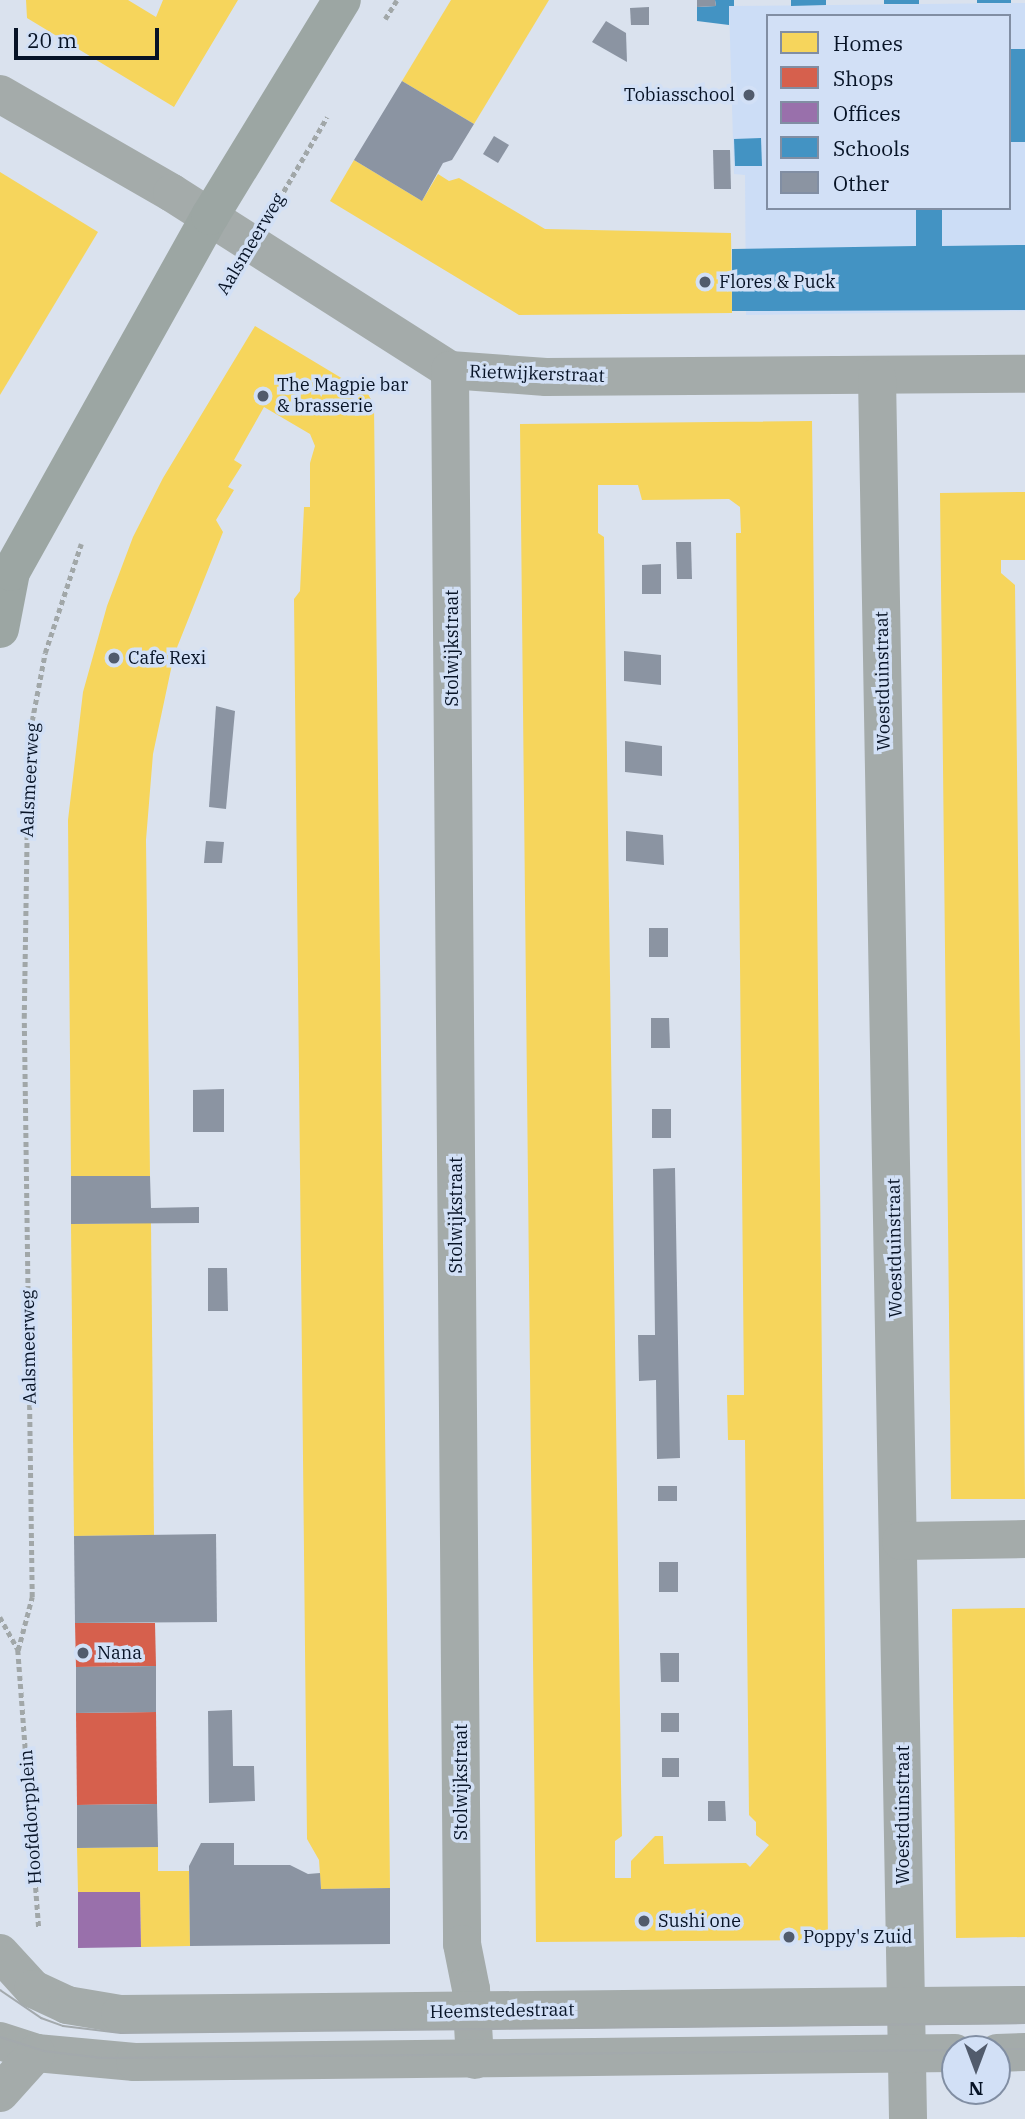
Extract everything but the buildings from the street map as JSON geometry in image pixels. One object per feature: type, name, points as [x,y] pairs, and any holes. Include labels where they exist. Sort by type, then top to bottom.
[{"type":"main road","points":[[0,629],[11,572],[210,216],[342,0]]},
{"type":"street","name":"Rietwijkerstraat","points":[[0,94],[210,216],[450,370],[546,377],[1025,374]]},
{"type":"street","name":"Stolwijkstraat","points":[[450,370],[462,1944],[473,2011],[475,2060]]},
{"type":"street","name":"Woestduinstraat","points":[[877,377],[901,1541],[904,1968],[908,2105]]},
{"type":"street","points":[[901,1541],[1025,1539]]},
{"type":"street","name":"Heemstedestraat","points":[[0,1953],[16,1992],[67,2006],[120,2014],[1025,2005]]},
{"type":"street","points":[[16,1992],[112,2062]]},
{"type":"street","points":[[0,2041],[36,2053],[112,2062],[941,2053]]},
{"type":"street","points":[[0,2092],[36,2053]]},
{"type":"path","points":[[383,23],[397,0]]},
{"type":"path","name":"Aalsmeerweg","points":[[252,243],[330,113]]},
{"type":"path","name":"Aalsmeerweg","points":[[18,1650],[32,1597],[24,1018],[28,774],[32,721],[45,653],[84,536]]},
{"type":"path","name":"Hoofddorpplein","points":[[0,1617],[18,1650],[40,1940],[50,1967],[16,1992]]},
{"type":"shaded area","name":"Tobiasschool","points":[[1025,3],[1025,311],[746,315],[745,175],[734,174],[729,6]]},
{"type":"tram line","points":[[0,1990],[41,2018],[63,2026],[121,2033],[1025,2023]]},
{"type":"tram line","points":[[0,2037],[44,2051],[102,2058],[941,2050]]},
{"type":"tram line","points":[[1011,2049],[1025,2049]]},
{"type":"place","name":"Tobiasschool","points":[[749,95]]},
{"type":"place","name":"Flores & Puck","points":[[705,282]]},
{"type":"place","name":"The Magpie bar & brasserie","points":[[263,396]]},
{"type":"place","name":"Cafe Rexi","points":[[114,658]]},
{"type":"place","name":"Nana","points":[[83,1653]]},
{"type":"place","name":"Sushi one","points":[[644,1921]]},
{"type":"place","name":"Poppy's Zuid","points":[[789,1937]]}]
